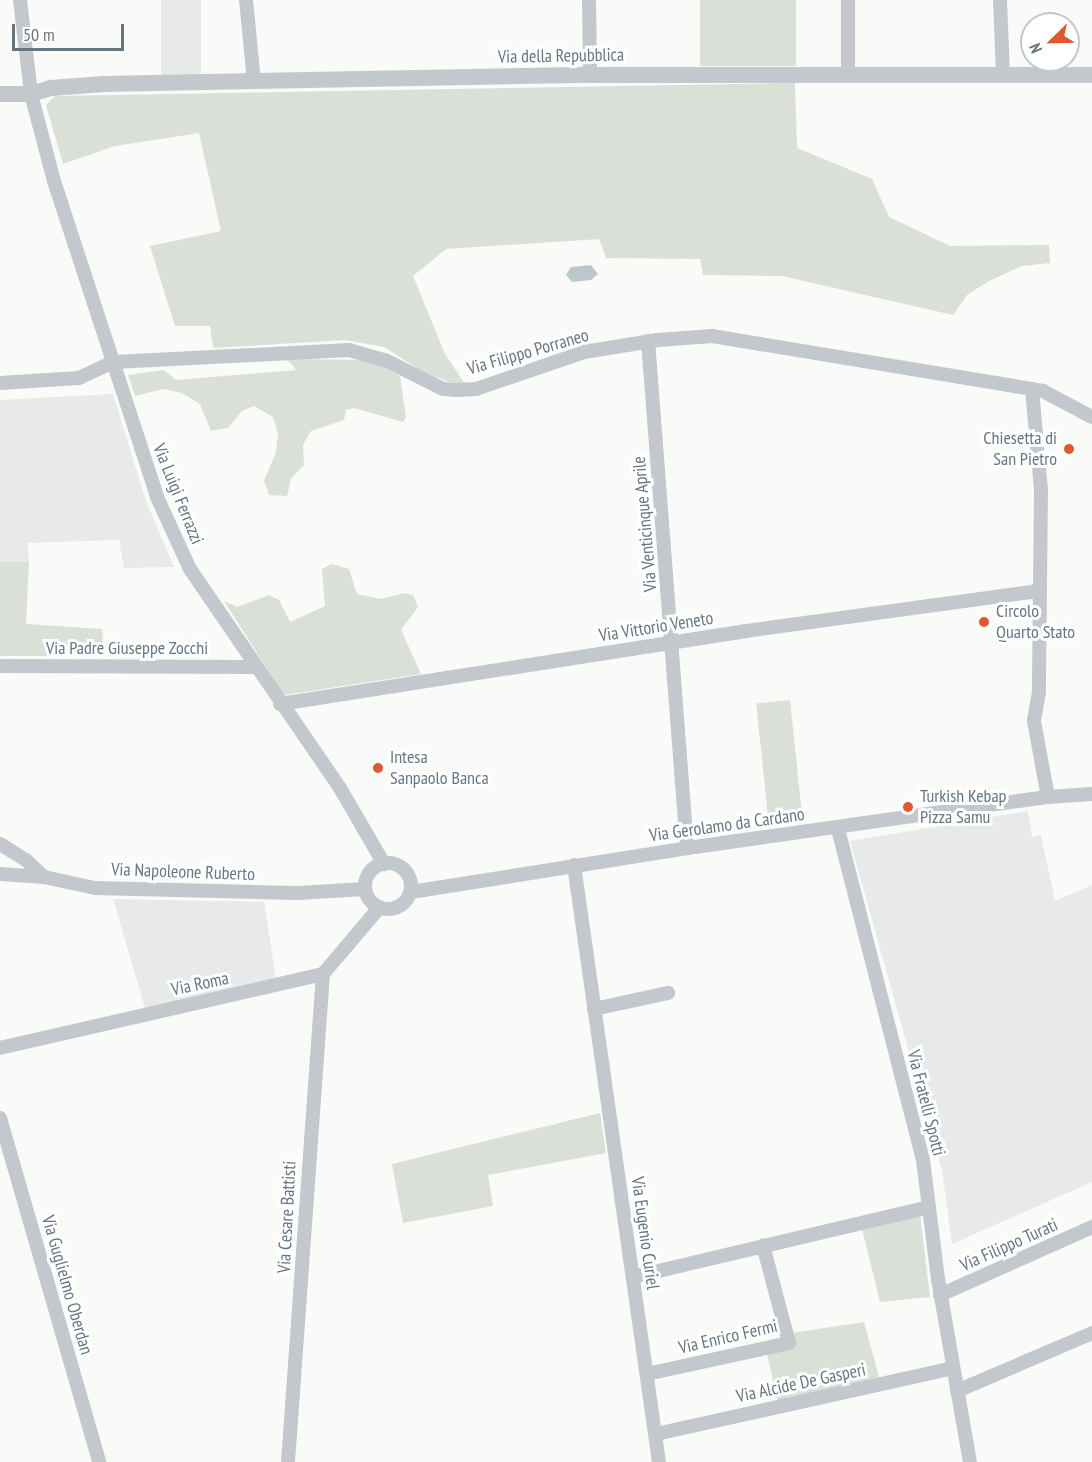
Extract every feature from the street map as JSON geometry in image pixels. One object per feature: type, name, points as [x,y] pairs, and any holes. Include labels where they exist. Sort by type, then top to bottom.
[{"type":"street","name":"Via Luigi Ferrazzi","points":[[20,0],[31,94],[54,181],[140,448],[175,540],[254,667],[364,825],[384,864]]},
{"type":"street","points":[[246,0],[254,81]]},
{"type":"street","points":[[589,0],[590,75]]},
{"type":"street","points":[[848,0],[848,75]]},
{"type":"street","points":[[1000,0],[1003,74]]},
{"type":"street","name":"Via della Repubblica","points":[[0,94],[31,94],[51,88],[104,84],[590,75],[1092,75]]},
{"type":"street","name":"Via Filippo Porraneo","points":[[114,362],[348,350],[385,360],[443,389],[457,390],[476,389],[584,352],[648,341],[712,336],[1032,389],[1092,417]]},
{"type":"street","name":"Via Venticinque Aprile","points":[[648,341],[687,848]]},
{"type":"street","points":[[0,384],[79,378],[114,362]]},
{"type":"street","points":[[1032,389],[1041,490],[1038,591],[1039,692],[1034,721],[1048,797]]},
{"type":"street","name":"Via Vittorio Veneto","points":[[279,704],[672,642],[1038,591]]},
{"type":"street","name":"Via Padre Giuseppe Zocchi","points":[[0,666],[254,667]]},
{"type":"street","name":"Via Gerolamo da Cardano","points":[[411,892],[687,848],[838,829],[1048,797],[1092,794]]},
{"type":"street","name":"Via Fratelli Spotti","points":[[838,829],[923,1160],[940,1295],[970,1462]]},
{"type":"street","points":[[0,844],[26,860],[44,877]]},
{"type":"street","points":[[323,974],[379,908],[399,907],[411,892],[405,870],[384,864],[368,876],[365,889],[379,908]]},
{"type":"street","name":"Via Eugenio Curiel","points":[[574,865],[659,1462]]},
{"type":"street","name":"Via Napoleone Ruberto","points":[[0,874],[44,877],[95,888],[298,893],[365,889]]},
{"type":"street","name":"Via Roma","points":[[0,1048],[323,974]]},
{"type":"street","name":"Via Cesare Battisti","points":[[288,1462],[323,974]]},
{"type":"street","points":[[594,1009],[668,993]]},
{"type":"street","name":"Via Guglielmo Oberdan","points":[[0,1118],[99,1462]]},
{"type":"street","points":[[633,1277],[928,1207]]},
{"type":"street","name":"Via Filippo Turati","points":[[940,1295],[1092,1227]]},
{"type":"street","name":"Via Enrico Fermi","points":[[647,1374],[789,1343],[763,1245]]},
{"type":"street","points":[[957,1391],[1092,1333]]},
{"type":"street","name":"Via Alcide De Gasperi","points":[[656,1434],[953,1368]]},
{"type":"shaded area","points":[[161,0],[201,0],[201,76],[161,76]]},
{"type":"shaded area","points":[[700,0],[796,0],[796,66],[700,66]]},
{"type":"shaded area","points":[[795,83],[797,148],[872,179],[889,217],[950,246],[1049,245],[1050,263],[1022,266],[989,281],[967,295],[953,315],[782,276],[703,275],[700,259],[606,258],[599,239],[446,249],[413,276],[445,354],[465,384],[449,382],[423,372],[384,347],[346,340],[213,348],[210,326],[175,326],[150,246],[221,231],[199,133],[115,146],[63,164],[46,105],[55,96]]},
{"type":"shaded area","points":[[591,265],[598,274],[591,280],[572,282],[566,275],[571,267]]},
{"type":"shaded area","points":[[287,359],[370,360],[400,376],[406,417],[403,422],[354,408],[346,410],[344,420],[311,431],[303,445],[304,465],[291,479],[287,496],[269,495],[264,481],[276,452],[278,433],[273,417],[254,406],[242,411],[228,428],[211,431],[200,404],[182,393],[163,389],[135,396],[128,375],[164,370],[176,380],[296,370]]},
{"type":"shaded area","points":[[113,394],[146,501],[174,567],[124,568],[119,540],[28,543],[29,562],[0,562],[0,400]]},
{"type":"shaded area","points":[[0,562],[29,562],[26,624],[102,629],[104,656],[0,656]]},
{"type":"shaded area","points":[[332,564],[349,569],[357,594],[381,599],[405,593],[413,595],[418,607],[401,630],[421,674],[284,695],[224,601],[237,607],[269,595],[279,600],[290,622],[325,606],[322,569]]},
{"type":"shaded area","points":[[790,700],[803,822],[769,826],[756,704]]},
{"type":"shaded area","points":[[1028,811],[1032,837],[1041,835],[1055,901],[1092,885],[1092,1182],[952,1244],[942,1170],[850,841]]},
{"type":"shaded area","points":[[113,899],[264,902],[276,978],[145,1008]]},
{"type":"shaded area","points":[[600,1113],[606,1153],[488,1175],[493,1206],[403,1223],[392,1164]]},
{"type":"shaded area","points":[[920,1214],[930,1297],[880,1302],[862,1229]]},
{"type":"shaded area","points":[[864,1322],[879,1377],[778,1402],[767,1354],[795,1347],[792,1333]]},
{"type":"place","name":"Chiesetta di San Pietro","points":[[1069,449]]},
{"type":"place","name":"Circolo Quarto Stato","points":[[984,622]]},
{"type":"place","name":"Intesa Sanpaolo Banca","points":[[378,768]]},
{"type":"place","name":"Turkish Kebap Pizza Samu","points":[[908,807]]}]
